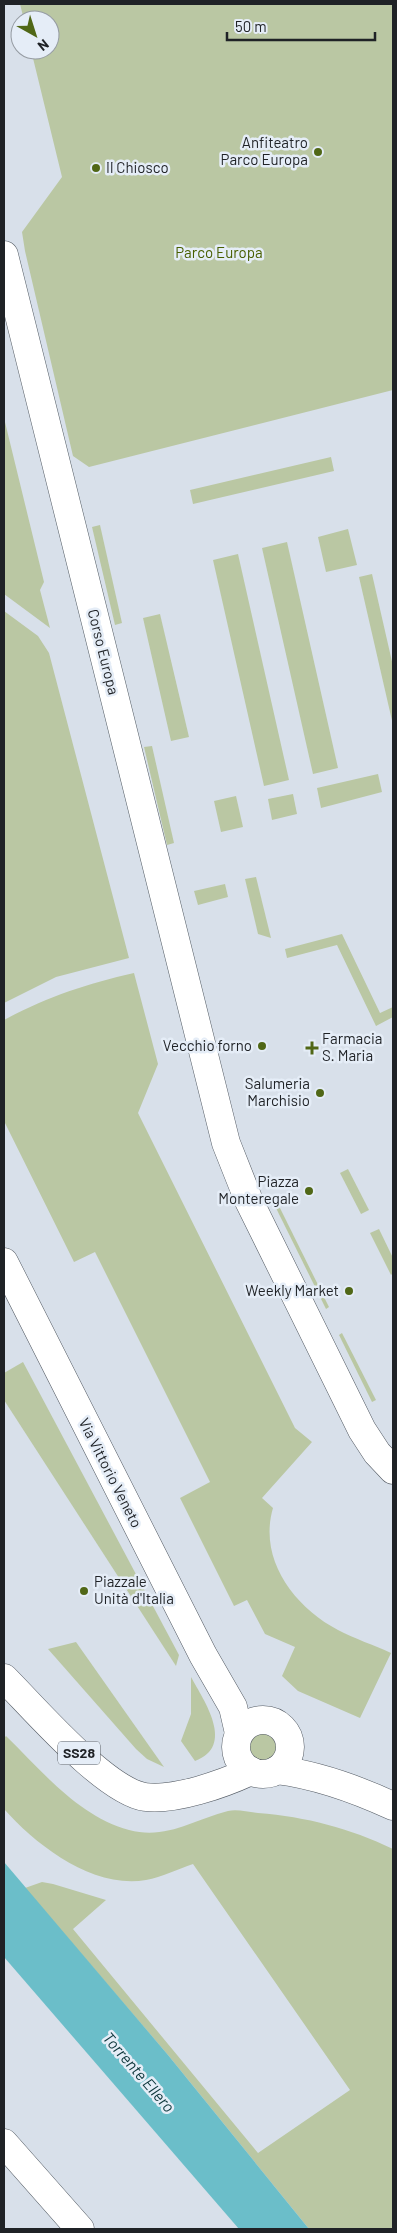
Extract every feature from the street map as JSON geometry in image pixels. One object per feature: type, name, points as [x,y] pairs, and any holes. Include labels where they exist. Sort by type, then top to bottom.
[{"type":"street","name":"Corso Europa","points":[[4,255],[226,1143],[249,1201],[362,1430],[388,1465]]},
{"type":"street","name":"Via Vittorio Veneto","points":[[4,1262],[198,1646],[219,1682],[244,1710],[259,1749],[313,1767],[350,1788],[393,1806]]},
{"type":"street","name":"SS28","points":[[4,1678],[94,1767],[112,1782],[142,1797],[171,1797],[217,1784],[259,1749]]},
{"type":"street","points":[[4,2142],[80,2229]]},
{"type":"green space","name":"Parco Europa","points":[[20,4],[393,4],[393,390],[89,467],[73,456],[22,232],[62,177],[33,60],[60,60],[60,10],[22,10]]},
{"type":"green space","points":[[4,418],[44,582],[40,590],[50,628],[4,594]]},
{"type":"green space","points":[[331,457],[334,471],[193,504],[190,490]]},
{"type":"green space","points":[[100,525],[122,623],[115,625],[92,527]]},
{"type":"green space","points":[[348,529],[357,565],[326,572],[318,537]]},
{"type":"green space","points":[[287,542],[338,768],[313,774],[262,548]]},
{"type":"green space","points":[[238,554],[289,780],[264,786],[213,560]]},
{"type":"green space","points":[[372,574],[393,666],[393,725],[359,577]]},
{"type":"green space","points":[[4,611],[38,636],[49,653],[129,958],[56,977],[4,1003]]},
{"type":"green space","points":[[160,614],[189,737],[171,741],[143,618]]},
{"type":"green space","points":[[152,746],[174,843],[167,845],[144,747]]},
{"type":"green space","points":[[378,774],[382,792],[321,808],[317,788]]},
{"type":"green space","points":[[293,794],[297,814],[272,820],[268,799]]},
{"type":"green space","points":[[236,796],[243,827],[221,832],[214,801]]},
{"type":"green space","points":[[256,877],[271,938],[258,934],[245,879]]},
{"type":"green space","points":[[225,884],[228,897],[198,905],[194,891]]},
{"type":"green space","points":[[342,934],[380,1013],[393,1007],[393,1017],[376,1026],[337,945],[287,958],[285,949]]},
{"type":"green space","points":[[134,973],[158,1064],[138,1113],[295,1428],[312,1442],[262,1498],[273,1508],[270,1527],[275,1563],[283,1580],[294,1595],[322,1620],[344,1633],[391,1653],[360,1718],[298,1691],[282,1676],[295,1647],[265,1634],[247,1600],[234,1606],[180,1498],[210,1482],[95,1252],[74,1262],[4,1121],[4,1020],[36,1004],[67,992]]},
{"type":"green space","points":[[348,1169],[369,1210],[361,1214],[340,1173]]},
{"type":"green space","points":[[278,1204],[329,1307],[326,1309],[275,1206]]},
{"type":"green space","points":[[379,1229],[393,1258],[393,1273],[391,1275],[370,1233]]},
{"type":"green space","points":[[342,1333],[376,1400],[372,1402],[339,1335]]},
{"type":"green space","points":[[23,1362],[179,1655],[176,1666],[4,1400],[4,1373]]},
{"type":"green space","points":[[76,1642],[164,1767],[147,1759],[136,1749],[48,1649]]},
{"type":"green space","points":[[191,1677],[209,1710],[215,1734],[214,1745],[207,1754],[195,1761],[181,1741],[191,1714]]},
{"type":"green space","points":[[263,1732],[274,1736],[278,1747],[274,1758],[263,1762],[252,1758],[248,1747],[252,1736]]},
{"type":"green space","points":[[6,1736],[77,1804],[111,1823],[129,1830],[155,1833],[167,1831],[228,1811],[239,1810],[294,1817],[344,1829],[393,1849],[393,2229],[309,2229],[168,2055],[25,1888],[42,1882],[106,1900],[73,1929],[258,2153],[350,2090],[193,1864],[146,1880],[126,1881],[106,1878],[68,1862],[49,1850],[17,1823],[4,1809],[4,1738]]},
{"type":"water","name":"Torrente Ellero","points":[[4,1862],[168,2055],[309,2229],[239,2229],[4,1957]]},
{"type":"place","name":"Anfiteatro Parco Europa","points":[[318,152]]},
{"type":"place","name":"Il Chiosco","points":[[96,168]]},
{"type":"place","name":"Vecchio forno","points":[[262,1046]]},
{"type":"place","name":"Farmacia S. Maria","points":[[312,1048]]},
{"type":"place","name":"Salumeria Marchisio","points":[[320,1093]]},
{"type":"place","name":"Piazza Monteregale","points":[[309,1191]]},
{"type":"place","name":"Weekly Market","points":[[349,1291]]},
{"type":"place","name":"Piazzale Unità d'Italia","points":[[84,1591]]}]
